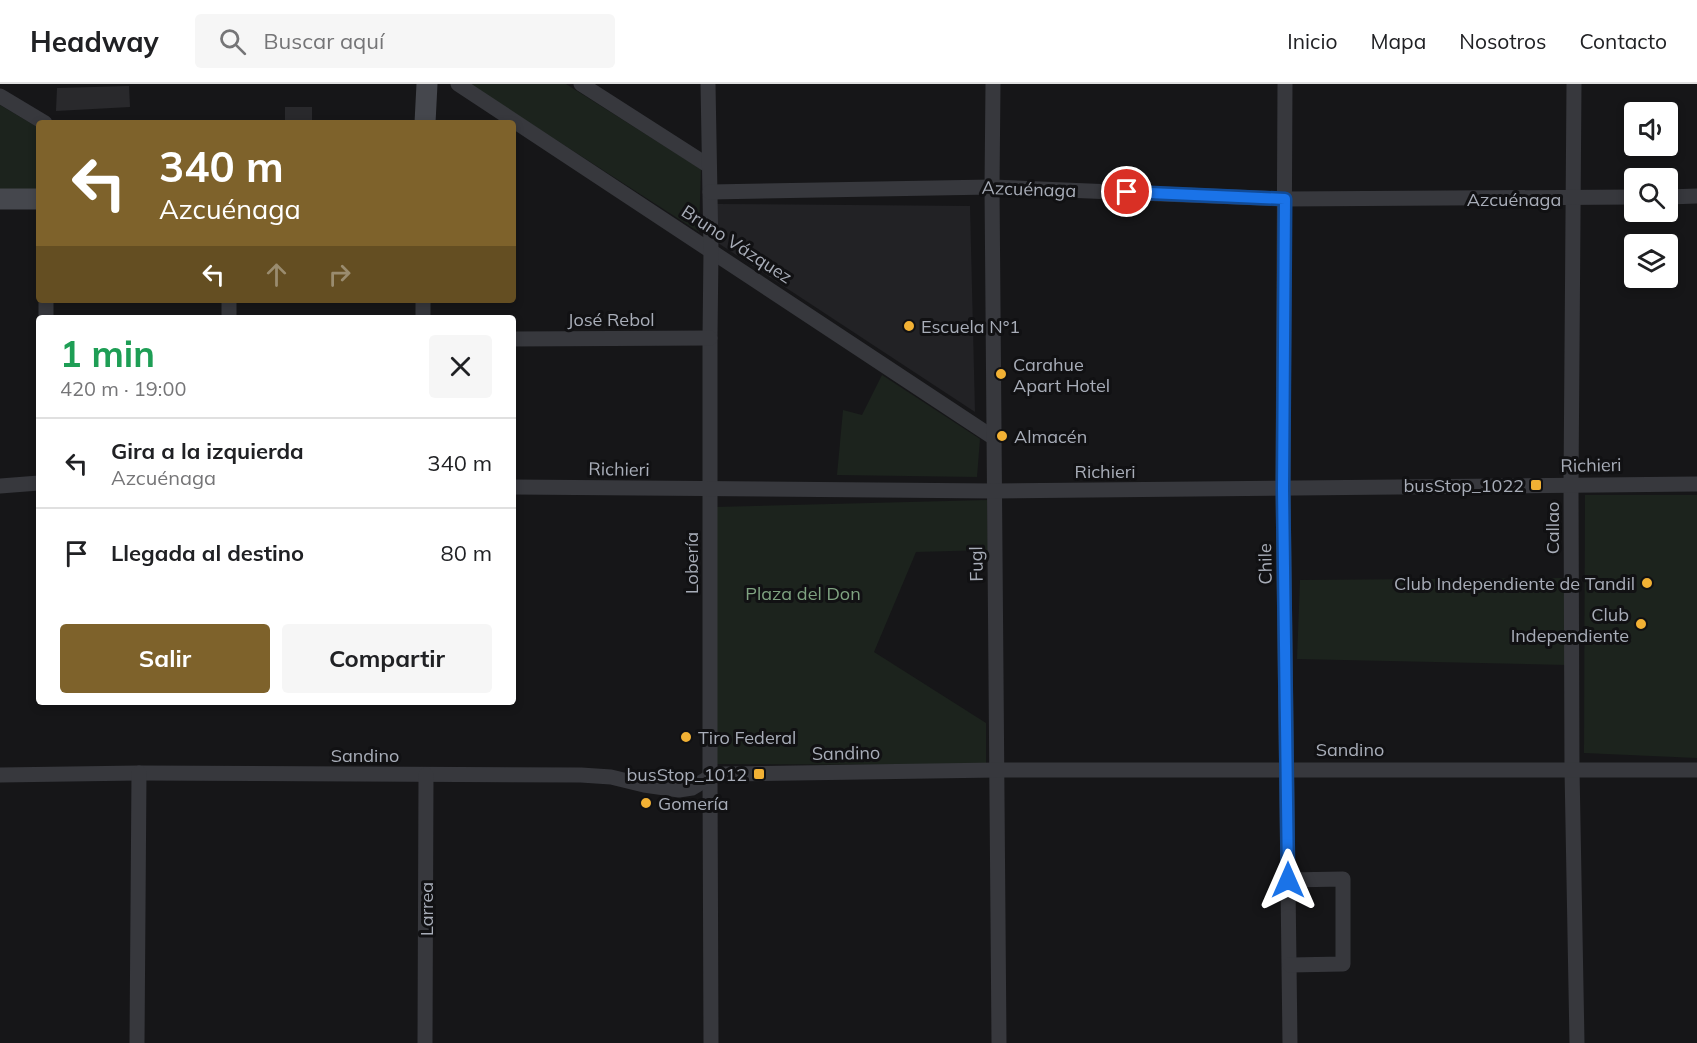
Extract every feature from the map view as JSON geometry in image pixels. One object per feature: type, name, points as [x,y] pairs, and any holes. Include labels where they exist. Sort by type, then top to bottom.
[{"type":"main road","points":[[425,120],[427,84]]},
{"type":"main road","points":[[0,199],[36,199]]},
{"type":"street","name":"Bruno Vázquez","points":[[458,84],[513,120]]},
{"type":"street","points":[[581,84],[709,166]]},
{"type":"street","name":"Lobería","points":[[708,84],[711,250],[711,1043]]},
{"type":"street","name":"Fugl","points":[[993,84],[999,1043]]},
{"type":"street","name":"Chile","points":[[1285,84],[1283,489],[1290,1043]]},
{"type":"street","name":"Callao","points":[[1574,84],[1571,485],[1572,769],[1577,1043]]},
{"type":"street","points":[[0,96],[40,120]]},
{"type":"street","name":"Bruno Vázquez","points":[[516,122],[994,438]]},
{"type":"street","name":"Azcuénaga","points":[[710,192],[992,187],[1285,199],[1624,197]]},
{"type":"street","points":[[1678,197],[1697,196]]},
{"type":"street","name":"José Rebol","points":[[516,339],[710,338]]},
{"type":"street","points":[[0,486],[36,483]]},
{"type":"street","name":"Richieri","points":[[516,487],[994,491],[1697,484]]},
{"type":"street","name":"Sandino","points":[[0,775],[139,773],[581,775],[611,777],[679,790],[692,788],[710,777],[724,774],[997,770],[1697,770]]},
{"type":"street","points":[[137,1043],[139,773]]},
{"type":"street","name":"Larrea","points":[[425,1043],[426,775]]},
{"type":"street","points":[[1288,880],[1343,879],[1343,964],[1290,965]]},
{"type":"shaded area","name":"Escuela N°1","points":[[717,204],[970,206],[975,412],[715,241]]},
{"type":"green space","points":[[469,84],[566,84],[701,169],[699,232]]},
{"type":"green space","points":[[0,105],[36,126],[36,191],[0,190]]},
{"type":"green space","points":[[882,375],[980,439],[977,477],[837,475],[843,410],[862,415]]},
{"type":"green space","name":"Club Independiente","points":[[1585,495],[1697,495],[1697,758],[1584,753]]},
{"type":"green space","name":"Plaza del Don","points":[[987,500],[988,550],[916,552],[874,652],[986,723],[986,765],[717,764],[715,507]]},
{"type":"green space","points":[[1567,578],[1566,665],[1297,659],[1300,580]]},
{"type":"building","points":[[129,86],[130,107],[56,111],[57,88]]},
{"type":"building","points":[[285,107],[312,107],[312,120],[285,120]]},
{"type":"place","name":"Escuela N°1","points":[[909,326]]},
{"type":"place","name":"Carahue Apart Hotel","points":[[1001,374]]},
{"type":"place","name":"Almacén","points":[[1002,436]]},
{"type":"place","name":"busStop_1022","points":[[1536,485]]},
{"type":"place","name":"Club Independiente de Tandil","points":[[1647,583]]},
{"type":"place","name":"Club Independiente","points":[[1641,624]]},
{"type":"place","name":"Tiro Federal","points":[[686,737]]},
{"type":"place","name":"busStop_1012","points":[[759,774]]},
{"type":"place","name":"Gomería","points":[[646,803]]},
{"type":"route","points":[[1127,192],[1285,199],[1283,489],[1288,880]]}]
